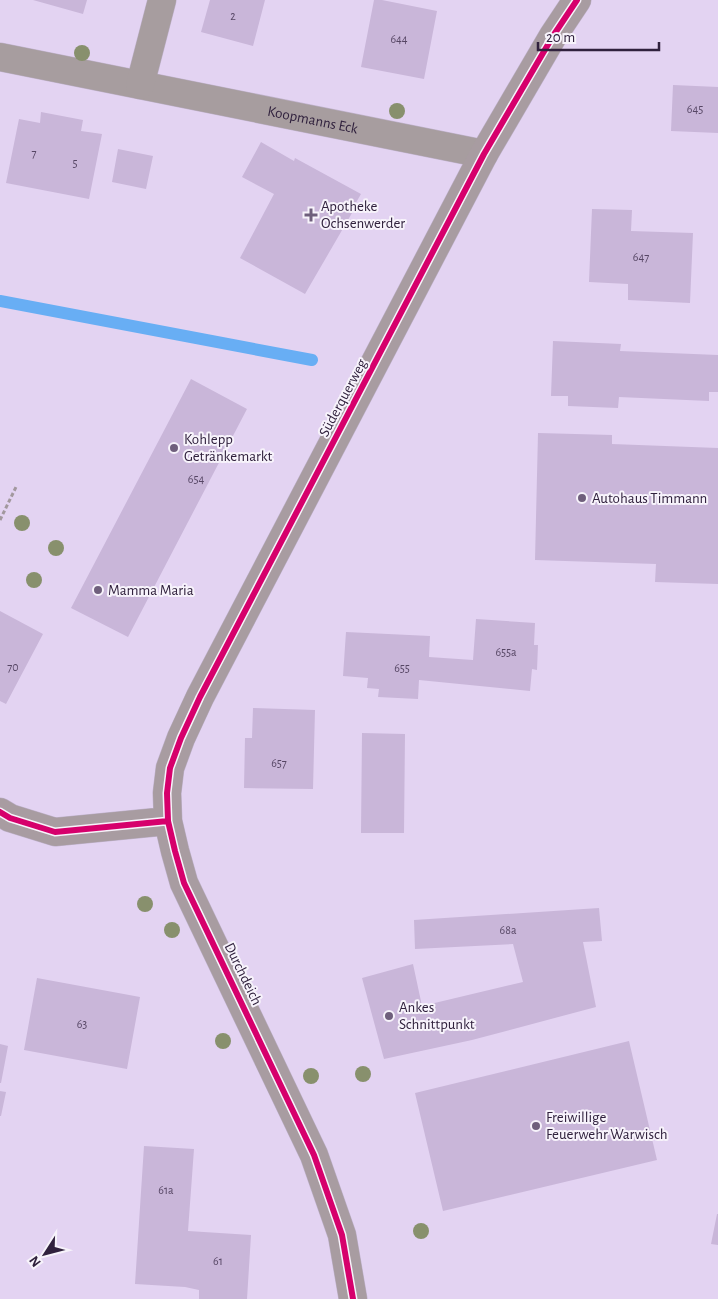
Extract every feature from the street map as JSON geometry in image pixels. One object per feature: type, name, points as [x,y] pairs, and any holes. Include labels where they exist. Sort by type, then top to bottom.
[{"type":"street","points":[[140,85],[162,0]]},
{"type":"street","name":"Süderquerweg","points":[[168,821],[167,793],[170,768],[181,738],[200,697],[484,154],[553,36],[577,0]]},
{"type":"street","name":"Koopmanns Eck","points":[[0,57],[484,154]]},
{"type":"street","points":[[0,812],[10,818],[55,832],[168,821]]},
{"type":"street","name":"Durchdeich","points":[[168,821],[184,883],[314,1155],[342,1235],[353,1299]]},
{"type":"path","points":[[0,520],[17,486]]},
{"type":"building","points":[[33,0],[87,0],[83,14]]},
{"type":"building","points":[[210,0],[265,0],[253,46],[201,32]]},
{"type":"building","points":[[374,0],[437,11],[424,79],[361,67]]},
{"type":"building","points":[[673,85],[718,87],[718,133],[671,131]]},
{"type":"building","points":[[41,112],[83,120],[81,131],[102,134],[89,199],[6,183],[19,119],[40,123]]},
{"type":"building","points":[[261,142],[294,161],[295,158],[361,194],[305,294],[240,258],[274,194],[242,177]]},
{"type":"building","points":[[118,149],[153,156],[146,189],[112,182]]},
{"type":"building","points":[[592,209],[632,210],[631,231],[693,233],[690,303],[628,300],[628,284],[589,282]]},
{"type":"building","points":[[553,341],[621,344],[620,351],[718,355],[718,392],[709,392],[709,401],[619,397],[618,408],[568,406],[568,396],[551,396]]},
{"type":"building","points":[[191,379],[247,409],[128,637],[71,608]]},
{"type":"building","points":[[538,433],[612,435],[612,444],[718,448],[718,584],[655,582],[656,564],[535,560]]},
{"type":"building","points":[[0,611],[43,634],[6,704],[0,701]]},
{"type":"building","points":[[476,619],[535,623],[534,645],[538,645],[537,670],[532,669],[530,691],[419,680],[418,699],[378,697],[379,689],[367,688],[368,678],[343,676],[346,632],[430,636],[429,657],[473,660]]},
{"type":"building","points":[[253,708],[315,710],[313,789],[244,788],[245,738],[252,738]]},
{"type":"building","points":[[362,733],[405,734],[404,833],[361,833]]},
{"type":"building","points":[[599,908],[602,941],[583,942],[596,1007],[472,1040],[384,1059],[362,978],[413,964],[422,1006],[523,982],[513,944],[415,949],[414,920]]},
{"type":"building","points":[[37,978],[140,997],[127,1069],[24,1050]]},
{"type":"building","name":"Freiwillige Feuerwehr Warwisch","points":[[629,1041],[657,1160],[443,1211],[415,1093]]},
{"type":"building","points":[[0,1044],[8,1046],[1,1083],[0,1083]]},
{"type":"building","points":[[0,1091],[6,1092],[1,1116],[0,1116]]},
{"type":"building","points":[[144,1146],[194,1149],[188,1231],[251,1235],[247,1299],[199,1299],[199,1290],[185,1287],[135,1284]]},
{"type":"building","points":[[718,1214],[718,1245],[711,1244]]},
{"type":"waterway","points":[[0,301],[312,360]]},
{"type":"cycle path","points":[[353,1299],[342,1235],[314,1155],[184,883],[168,821],[167,793],[170,768],[181,738],[200,697],[484,154],[553,36],[577,0]]},
{"type":"cycle path","points":[[0,812],[10,818],[55,832],[168,821]]},
{"type":"place","name":"Apotheke Ochsenwerder","points":[[311,215]]},
{"type":"place","name":"Kohlepp Getränkemarkt","points":[[174,448]]},
{"type":"place","name":"Autohaus Timmann","points":[[582,498]]},
{"type":"place","name":"Mamma Maria","points":[[98,590]]},
{"type":"place","name":"Ankes Schnittpunkt","points":[[389,1016]]},
{"type":"place","name":"Freiwillige Feuerwehr Warwisch","points":[[536,1126]]}]
